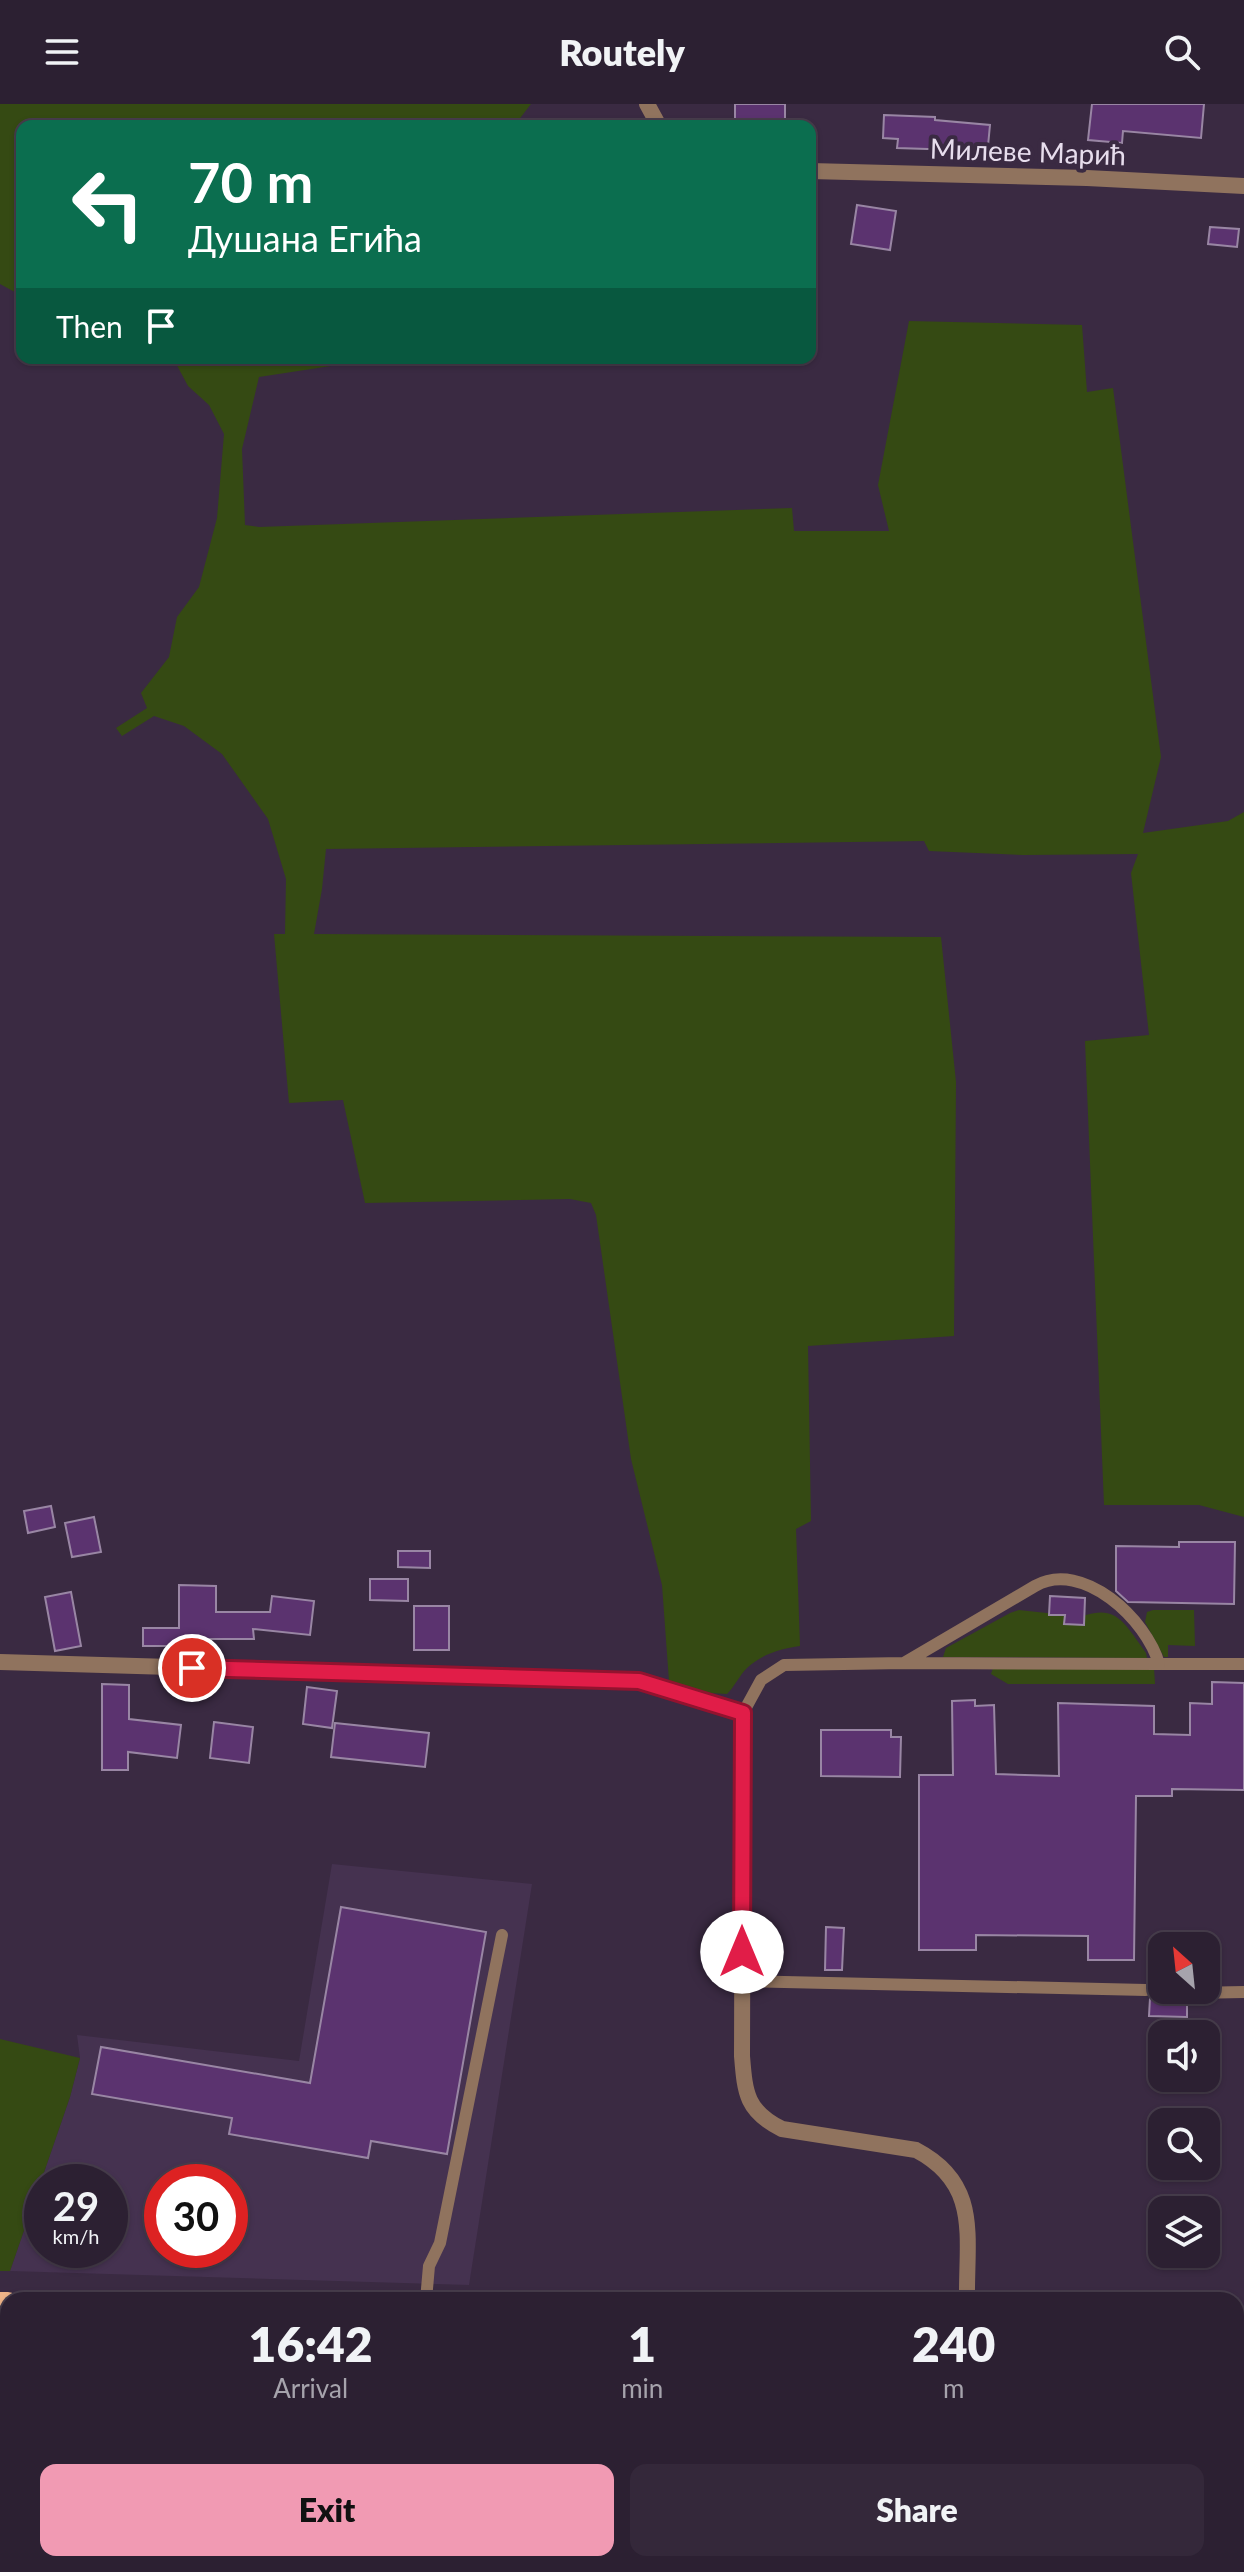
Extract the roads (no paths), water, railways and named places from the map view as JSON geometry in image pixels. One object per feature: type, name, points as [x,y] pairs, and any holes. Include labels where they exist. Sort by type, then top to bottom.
[{"type":"street","name":"Милеве Мaрић","points":[[816,171],[1087,178],[1244,186]]},
{"type":"street","points":[[0,1662],[639,1681],[743,1713],[742,2056],[744,2084],[750,2103],[764,2120],[782,2129],[916,2150],[947,2170],[966,2207],[967,2292]]},
{"type":"lane","points":[[904,1663],[1052,1579],[1076,1580],[1089,1585],[1130,1614],[1143,1631],[1159,1664]]},
{"type":"lane","points":[[743,1713],[761,1680],[784,1665],[1244,1664]]},
{"type":"lane","points":[[427,2292],[429,2266],[440,2243],[502,1935]]},
{"type":"lane","points":[[742,1981],[1146,1990]]},
{"type":"lane","points":[[1220,1992],[1244,1992]]}]
